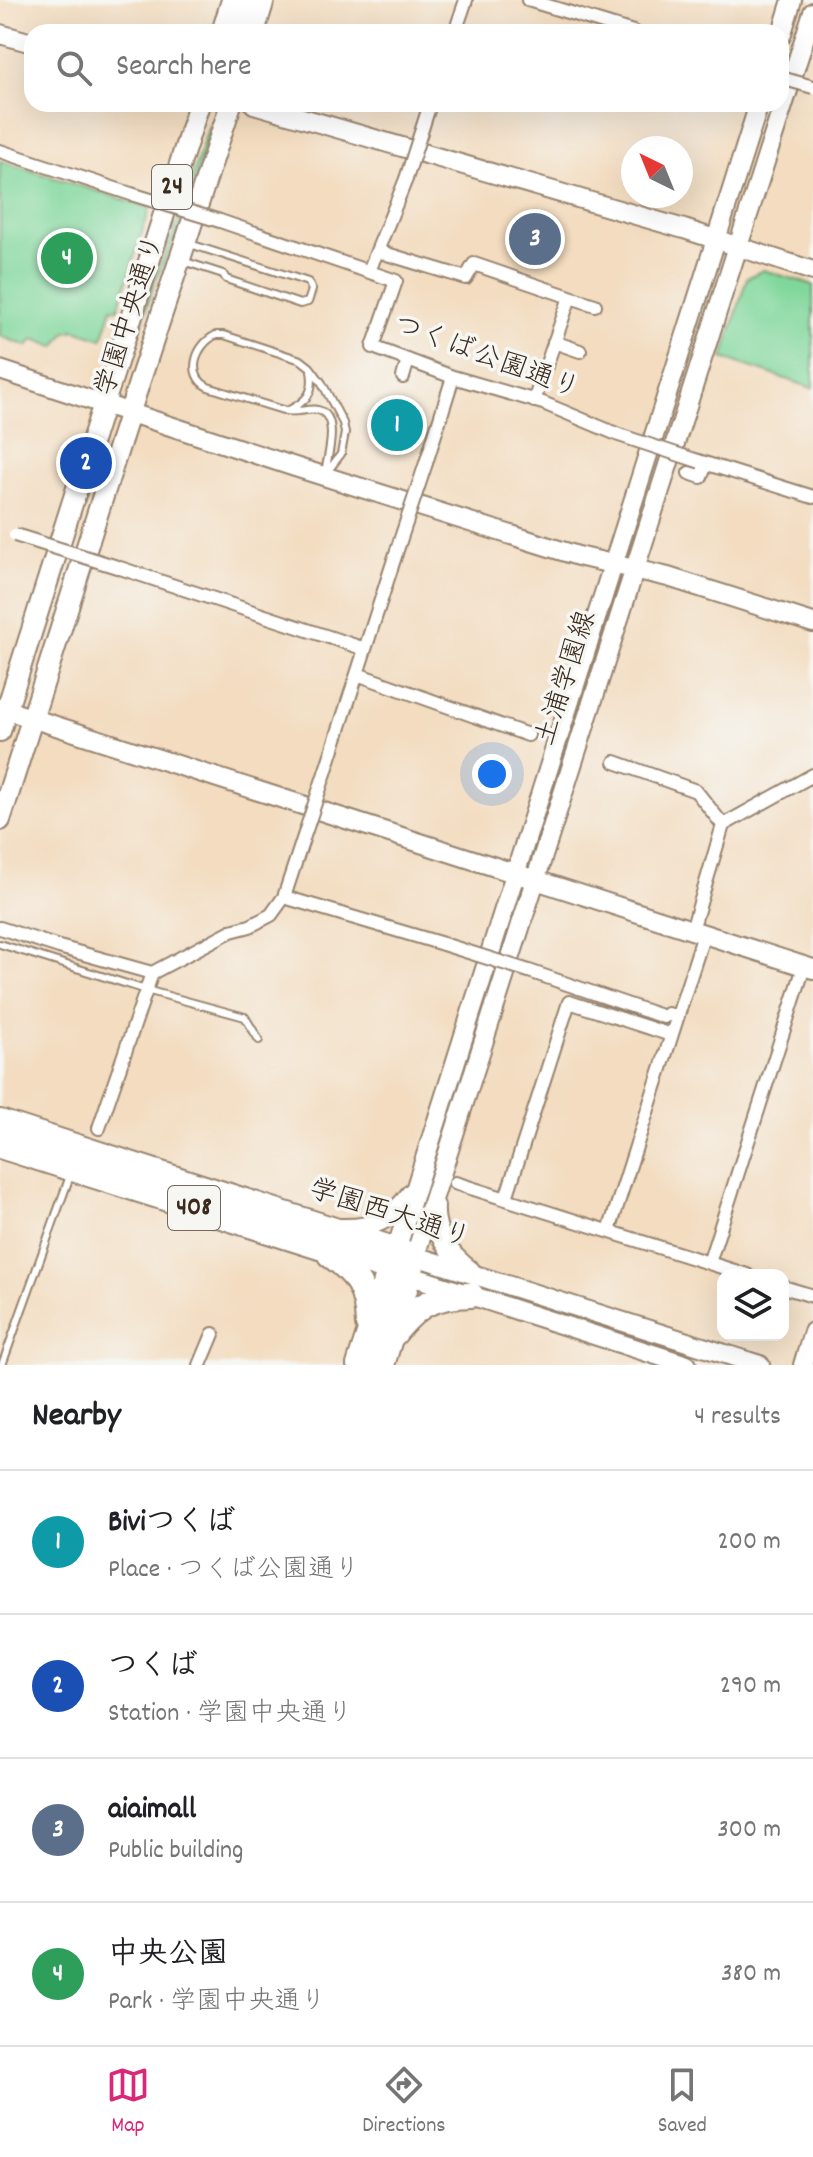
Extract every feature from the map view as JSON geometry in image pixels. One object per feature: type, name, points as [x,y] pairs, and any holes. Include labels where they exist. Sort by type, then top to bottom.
[{"type":"highway","name":"学園西大通り","points":[[0,1122],[402,1263]]},
{"type":"highway","name":"学園西大通り","points":[[0,1146],[72,1170],[319,1236]]},
{"type":"highway","points":[[319,1236],[361,1286],[379,1336],[424,1303],[474,1285]]},
{"type":"highway","name":"土浦学園線","points":[[359,1365],[379,1336],[402,1263]]},
{"type":"highway","name":"土浦学園線","points":[[379,1336],[382,1365]]},
{"type":"main road","points":[[224,24],[231,0]]},
{"type":"main road","points":[[240,24],[247,0]]},
{"type":"main road","points":[[258,24],[265,0]]},
{"type":"main road","points":[[785,24],[792,0]]},
{"type":"main road","name":"土浦学園線","points":[[789,87],[813,12]]},
{"type":"main road","points":[[0,34],[24,41]]},
{"type":"main road","name":"学園中央通り","points":[[0,731],[4,710],[196,112]]},
{"type":"main road","name":"学園中央通り","points":[[0,820],[228,112]]},
{"type":"main road","points":[[281,112],[813,271]]},
{"type":"main road","name":"土浦学園線","points":[[402,1263],[417,1184],[757,112]]},
{"type":"main road","name":"土浦学園線","points":[[402,1263],[436,1191],[781,112]]},
{"type":"main road","points":[[0,370],[578,556],[668,577],[813,623]]},
{"type":"main road","points":[[4,710],[536,881],[700,927],[809,968]]},
{"type":"main road","points":[[319,1236],[381,1223],[398,1209],[417,1184]]},
{"type":"main road","points":[[436,1191],[434,1215],[443,1241],[474,1285]]},
{"type":"main road","name":"学園西大通り","points":[[402,1263],[760,1365]]},
{"type":"main road","name":"学園西大通り","points":[[474,1285],[687,1365]]},
{"type":"main road","points":[[803,1365],[813,1332]]},
{"type":"street","points":[[458,24],[466,0]]},
{"type":"street","points":[[528,0],[607,24]]},
{"type":"street","points":[[789,80],[813,87]]},
{"type":"street","points":[[369,271],[406,179],[427,112]]},
{"type":"street","name":"つくば公園通り","points":[[0,151],[396,281],[373,347],[453,377],[534,401],[619,435],[813,497]]},
{"type":"street","points":[[377,251],[450,270],[466,278],[474,264],[595,305]]},
{"type":"street","points":[[534,401],[570,297]]},
{"type":"street","points":[[554,342],[580,351]]},
{"type":"street","points":[[403,377],[408,360]]},
{"type":"street","points":[[99,1128],[152,973],[231,931],[250,926],[271,915],[284,897],[453,377]]},
{"type":"street","points":[[689,473],[701,477],[702,463]]},
{"type":"street","points":[[9,533],[365,649]]},
{"type":"street","points":[[357,674],[528,735]]},
{"type":"street","points":[[615,762],[696,791],[723,825]]},
{"type":"street","points":[[609,1231],[677,1017],[723,825],[813,775]]},
{"type":"street","points":[[284,897],[529,971],[664,1017],[668,1014],[677,1017]]},
{"type":"street","points":[[0,928],[152,973]]},
{"type":"street","points":[[709,1263],[809,968]]},
{"type":"street","points":[[506,1198],[569,1002],[671,1035]]},
{"type":"street","points":[[455,1183],[728,1269]]},
{"type":"street","points":[[789,1289],[813,1296]]},
{"type":"street","points":[[200,1365],[213,1334]]},
{"type":"lane","points":[[183,251],[234,257],[308,282],[312,290],[308,302],[300,304],[226,279],[223,274],[183,251]]},
{"type":"lane","points":[[223,274],[229,257]]},
{"type":"lane","points":[[224,335],[301,360],[310,367],[322,383],[345,433],[341,454],[324,476],[332,430],[324,412],[286,411],[201,383],[194,369],[207,339],[224,335]]},
{"type":"lane","points":[[286,411],[301,405],[308,396],[313,383],[310,367]]},
{"type":"lane","points":[[0,944],[245,1017],[259,1040]]},
{"type":"lane","points":[[2,1365],[72,1170]]},
{"type":"green space","points":[[209,125],[212,128],[177,235],[154,285],[127,367],[151,285],[173,234]]},
{"type":"green space","points":[[0,161],[150,208],[118,309],[112,308],[102,339],[75,330],[66,332],[55,347],[34,339],[27,346],[0,336]]},
{"type":"green space","points":[[763,270],[813,285],[813,388],[723,358],[747,278]]},
{"type":"place","name":"aiaimall","points":[[535,239]]},
{"type":"place","name":"中央公園","points":[[67,258]]},
{"type":"place","name":"Biviつくば","points":[[397,425]]},
{"type":"place","name":"つくば","points":[[86,463]]}]
